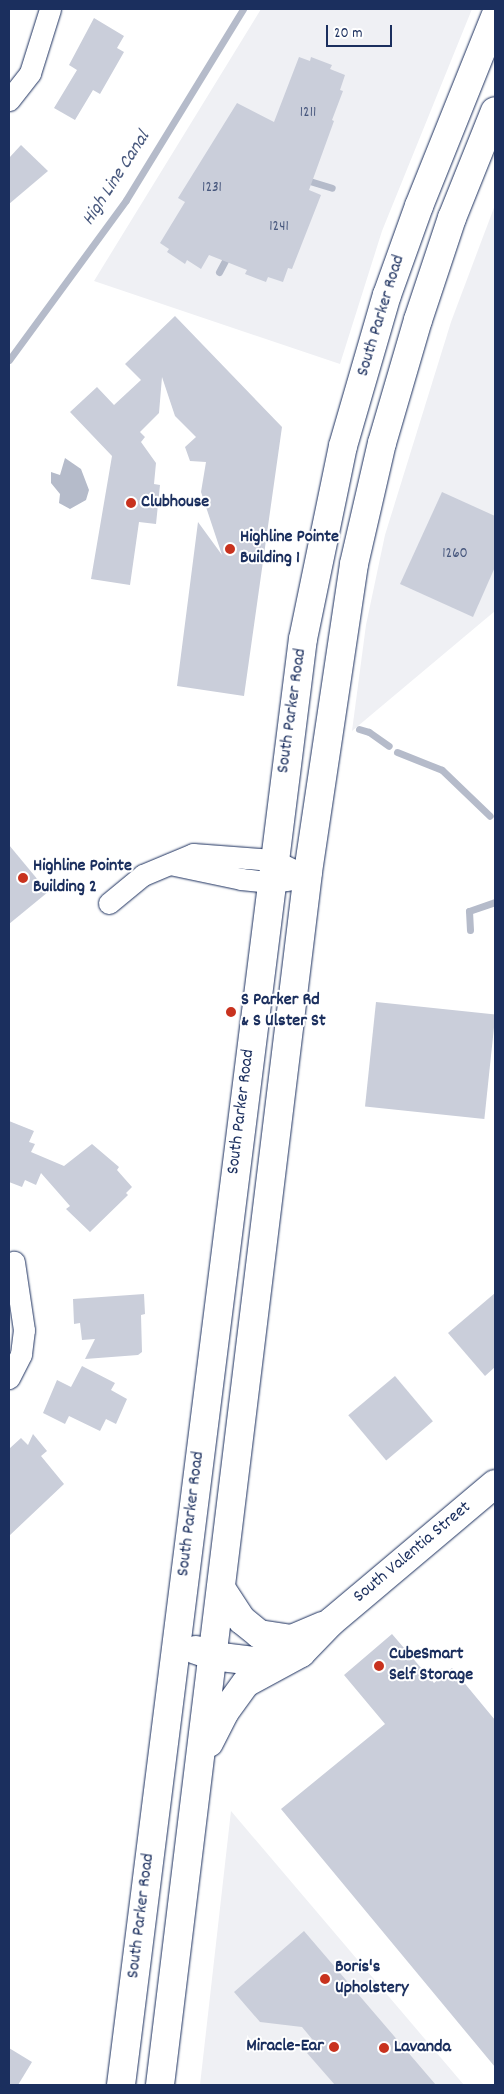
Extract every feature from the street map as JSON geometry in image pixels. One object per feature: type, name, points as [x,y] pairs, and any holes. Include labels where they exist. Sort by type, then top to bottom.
[{"type":"main road","name":"South Parker Road","points":[[121,2085],[272,871],[304,638],[344,446],[406,239],[495,17]]},
{"type":"main road","name":"South Parker Road","points":[[160,2085],[308,877],[345,617],[374,472],[432,276],[495,111]]},
{"type":"main road","name":"South Valentia Street","points":[[331,1622],[495,1484]]},
{"type":"main road","points":[[221,1588],[242,1620],[266,1636],[292,1639],[331,1622]]},
{"type":"main road","points":[[200,1761],[224,1712],[246,1683],[294,1657],[331,1622]]},
{"type":"main road","points":[[178,1632],[191,1648],[213,1656],[266,1662],[294,1657]]},
{"type":"street","points":[[9,100],[30,73],[50,9]]},
{"type":"street","points":[[109,903],[143,875],[199,853],[272,871],[308,877]]},
{"type":"street","points":[[9,1378],[21,1354],[24,1330],[14,1262]]},
{"type":"shaded area","points":[[261,9],[472,9],[382,231],[340,364],[94,281]]},
{"type":"shaded area","points":[[495,205],[495,611],[352,731],[366,625],[385,535],[451,322]]},
{"type":"shaded area","points":[[231,1811],[464,2085],[200,2085]]},
{"type":"water","points":[[65,458],[81,469],[89,490],[86,500],[70,509],[59,503],[60,494],[51,483],[51,472],[60,475]]},
{"type":"building","points":[[94,18],[124,36],[117,48],[124,52],[100,94],[93,90],[75,120],[54,108],[77,70],[69,65]]},
{"type":"building","points":[[299,57],[310,61],[311,57],[332,65],[330,69],[345,75],[340,90],[343,91],[332,120],[334,121],[309,190],[321,195],[292,269],[288,268],[283,282],[268,277],[266,282],[245,274],[247,270],[209,255],[201,269],[187,260],[185,264],[167,252],[169,249],[160,243],[185,202],[178,198],[237,103],[274,122]]},
{"type":"building","points":[[21,145],[48,171],[9,204],[9,158]]},
{"type":"building","name":"Highline Pointe Building 1","points":[[175,316],[282,427],[244,696],[177,686],[198,522],[222,555],[201,492],[206,462],[190,461],[185,447],[196,437],[175,416],[162,377],[159,413],[140,432],[145,437],[141,442],[156,463],[154,484],[160,485],[156,524],[139,522],[130,585],[91,579],[112,456],[70,412],[97,387],[114,405],[141,380],[125,364]]},
{"type":"building","points":[[442,492],[495,516],[495,567],[473,617],[400,584]]},
{"type":"building","name":"Highline Pointe Building 2","points":[[9,845],[48,892],[9,924]]},
{"type":"building","points":[[376,1002],[495,1015],[484,1119],[365,1106]]},
{"type":"building","points":[[9,1121],[34,1131],[29,1142],[35,1144],[31,1152],[64,1166],[92,1144],[119,1167],[117,1170],[132,1187],[126,1193],[128,1195],[90,1232],[66,1209],[70,1206],[41,1173],[36,1185],[25,1180],[22,1187],[9,1182]]},
{"type":"building","points":[[495,1293],[495,1367],[485,1376],[448,1333]]},
{"type":"building","points":[[144,1294],[145,1314],[141,1315],[142,1352],[138,1355],[85,1359],[95,1339],[82,1340],[80,1323],[74,1324],[73,1299]]},
{"type":"building","points":[[82,1366],[115,1383],[111,1390],[127,1399],[116,1424],[106,1419],[100,1431],[69,1416],[65,1424],[43,1413],[57,1380],[71,1387]]},
{"type":"building","points":[[395,1376],[433,1421],[386,1460],[348,1415]]},
{"type":"building","points":[[33,1434],[47,1451],[41,1456],[64,1484],[9,1536],[9,1449],[21,1438],[28,1445]]},
{"type":"building","points":[[392,1634],[434,1683],[452,1668],[495,1720],[495,2067],[281,1809],[385,1724],[344,1675]]},
{"type":"building","points":[[304,1931],[436,2085],[335,2085],[307,2053],[317,2045],[302,2027],[260,2022],[234,1992]]},
{"type":"building","points":[[9,2048],[32,2062],[18,2085],[9,2085]]},
{"type":"waterway","name":"High Line Canal","points":[[9,360],[126,200],[243,9]]},
{"type":"waterway","points":[[303,179],[332,188]]},
{"type":"waterway","points":[[219,272],[228,255]]},
{"type":"waterway","points":[[359,729],[369,732],[389,746]]},
{"type":"waterway","points":[[397,752],[442,770],[490,816]]},
{"type":"waterway","points":[[470,930],[469,911],[495,902]]},
{"type":"place","name":"Clubhouse","points":[[131,503]]},
{"type":"place","name":"Highline Pointe Building 1","points":[[230,549]]},
{"type":"place","name":"Highline Pointe Building 2","points":[[23,878]]},
{"type":"place","name":"S Parker Rd & S Ulster St","points":[[231,1012]]},
{"type":"place","name":"CubeSmart Self Storage","points":[[379,1666]]},
{"type":"place","name":"Boris's Upholstery","points":[[325,1979]]},
{"type":"place","name":"Miracle-Ear","points":[[334,2047]]},
{"type":"place","name":"Lavanda","points":[[384,2048]]}]
